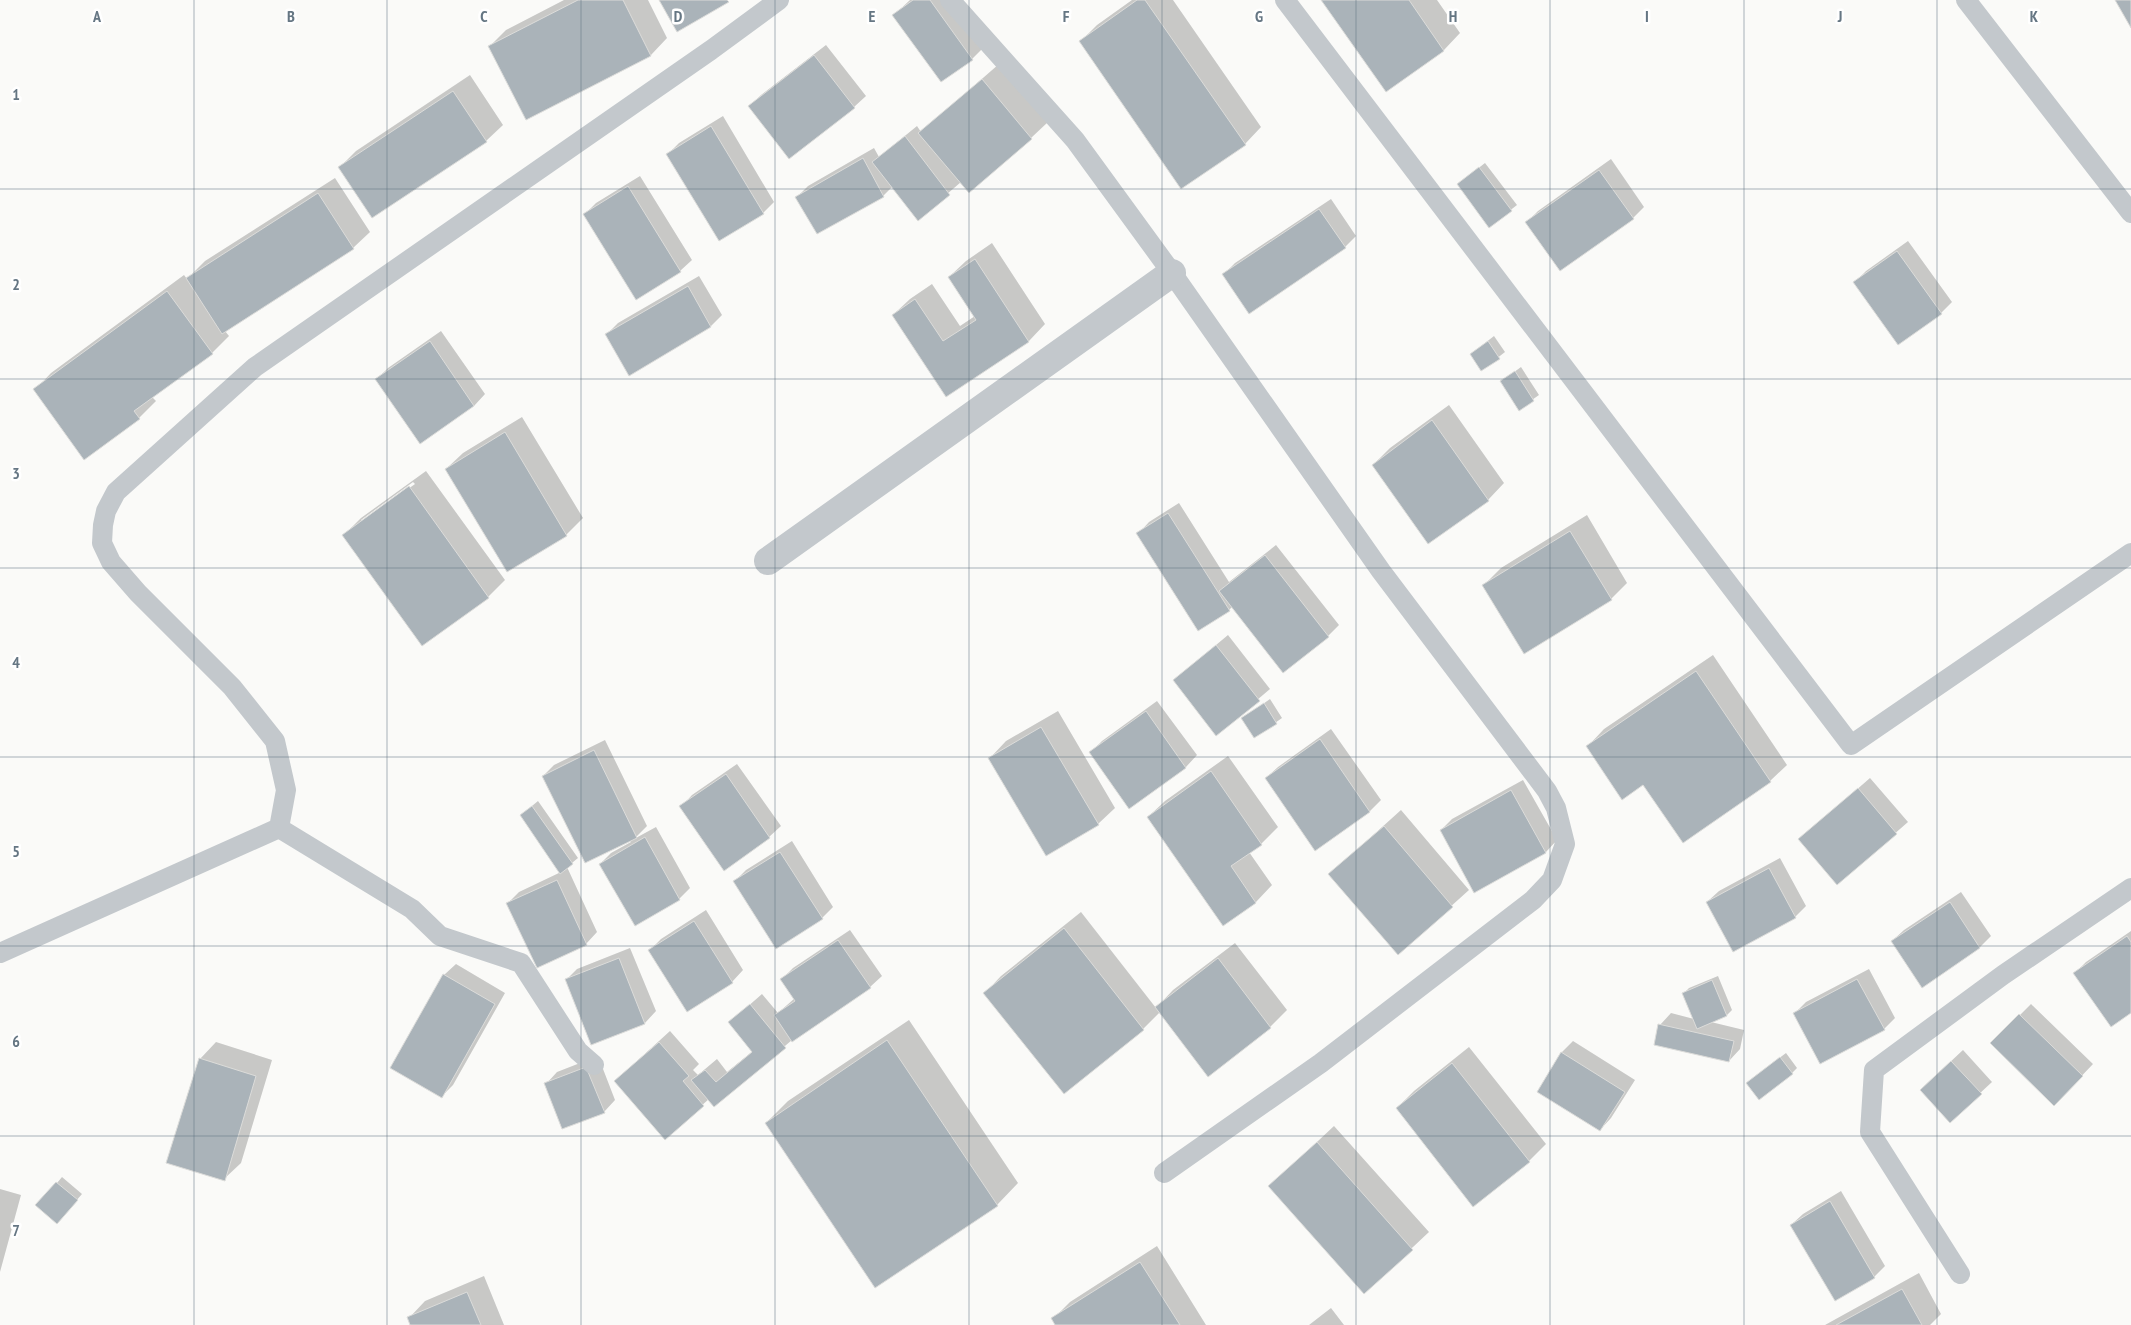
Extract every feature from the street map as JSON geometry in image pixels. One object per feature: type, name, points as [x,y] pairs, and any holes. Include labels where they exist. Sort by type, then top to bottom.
[{"type":"street","points":[[768,561],[1172,274]]},
{"type":"lane","points":[[279,828],[286,790],[275,741],[232,687],[138,593],[111,562],[102,542],[103,525],[106,511],[116,492],[255,367],[780,0]]},
{"type":"lane","points":[[1285,0],[1852,745],[2131,553]]},
{"type":"lane","points":[[1966,0],[2131,213]]},
{"type":"lane","points":[[957,2],[1075,140],[1172,274],[1381,571],[1547,791],[1556,808],[1565,844],[1552,880],[1533,900],[1321,1063],[1164,1173]]},
{"type":"lane","points":[[0,953],[279,828]]},
{"type":"lane","points":[[279,828],[412,909],[440,936],[521,963],[578,1051],[594,1065]]},
{"type":"lane","points":[[1960,1274],[1870,1132],[1874,1070],[2003,975],[2131,888]]},
{"type":"building","points":[[578,0],[623,0],[651,56],[526,120],[488,46]]},
{"type":"building","points":[[659,0],[727,0],[729,2],[677,32]]},
{"type":"building","points":[[913,0],[930,0],[973,60],[941,82],[892,15]]},
{"type":"building","points":[[1137,0],[1145,0],[1246,145],[1181,189],[1079,41]]},
{"type":"building","points":[[1321,0],[1409,0],[1444,51],[1386,92]]},
{"type":"building","points":[[2115,0],[2131,0],[2131,28]]},
{"type":"building","points":[[814,55],[855,108],[789,159],[748,106]]},
{"type":"building","points":[[982,79],[1032,139],[969,193],[918,133]]},
{"type":"building","points":[[453,91],[487,142],[372,218],[338,167]]},
{"type":"building","points":[[711,126],[764,214],[719,241],[666,154]]},
{"type":"building","points":[[905,136],[950,195],[918,221],[872,162]]},
{"type":"building","points":[[863,158],[884,197],[817,234],[795,197]]},
{"type":"building","points":[[1479,167],[1512,211],[1489,228],[1457,184]]},
{"type":"building","points":[[1599,170],[1634,219],[1560,271],[1525,222]]},
{"type":"building","points":[[628,186],[681,272],[636,300],[583,214]]},
{"type":"building","points":[[318,193],[354,249],[222,334],[186,278]]},
{"type":"building","points":[[1319,209],[1346,248],[1249,314],[1222,274]]},
{"type":"building","points":[[1897,251],[1942,314],[1898,345],[1853,282]]},
{"type":"building","points":[[975,259],[1029,342],[946,397],[892,315],[915,299],[943,341],[976,320],[948,277]]},
{"type":"building","points":[[688,286],[711,327],[629,376],[605,334]]},
{"type":"building","points":[[167,291],[213,354],[134,411],[140,419],[84,460],[33,389]]},
{"type":"building","points":[[430,341],[474,406],[420,444],[375,379]]},
{"type":"building","points":[[1488,341],[1500,359],[1481,371],[1470,354]]},
{"type":"building","points":[[1515,371],[1534,401],[1519,411],[1500,381]]},
{"type":"building","points":[[1432,420],[1489,501],[1428,544],[1372,465]]},
{"type":"building","points":[[505,432],[567,536],[507,572],[445,469]]},
{"type":"building","points":[[409,486],[489,598],[422,646],[342,535]]},
{"type":"building","points":[[1168,513],[1230,611],[1198,631],[1136,533]]},
{"type":"building","points":[[1570,531],[1612,600],[1524,654],[1482,585]]},
{"type":"building","points":[[1265,555],[1329,637],[1283,673],[1219,591]]},
{"type":"building","points":[[1216,645],[1260,701],[1216,736],[1173,680]]},
{"type":"building","points":[[1696,671],[1771,782],[1683,843],[1643,785],[1622,800],[1586,746]]},
{"type":"building","points":[[1264,703],[1277,724],[1254,738],[1241,718]]},
{"type":"building","points":[[1146,711],[1186,768],[1129,809],[1089,752]]},
{"type":"building","points":[[1041,727],[1099,825],[1046,856],[988,758]]},
{"type":"building","points":[[1320,739],[1370,812],[1315,851],[1265,778]]},
{"type":"building","points":[[594,750],[637,838],[585,863],[542,776]]},
{"type":"building","points":[[1211,771],[1262,845],[1231,866],[1256,903],[1223,926],[1147,817]]},
{"type":"building","points":[[726,774],[770,838],[724,871],[679,806]]},
{"type":"building","points":[[1858,788],[1897,834],[1837,885],[1798,839]]},
{"type":"building","points":[[1511,790],[1546,853],[1474,893],[1440,830]]},
{"type":"building","points":[[532,806],[573,864],[560,874],[520,815]]},
{"type":"building","points":[[1384,826],[1453,907],[1398,955],[1328,874]]},
{"type":"building","points":[[645,837],[680,900],[635,926],[599,864]]},
{"type":"building","points":[[780,852],[823,919],[776,949],[733,881]]},
{"type":"building","points":[[1769,868],[1796,918],[1733,952],[1706,902]]},
{"type":"building","points":[[557,880],[587,945],[537,968],[506,903]]},
{"type":"building","points":[[1950,902],[1980,948],[1922,988],[1891,941]]},
{"type":"building","points":[[694,921],[733,983],[687,1012],[648,950]]},
{"type":"building","points":[[1064,928],[1144,1030],[1064,1094],[983,993]]},
{"type":"building","points":[[2127,936],[2131,942],[2131,1013],[2111,1027],[2073,973]]},
{"type":"building","points":[[838,940],[871,988],[792,1042],[774,1015],[795,1001],[780,979]]},
{"type":"building","points":[[619,958],[645,1024],[591,1045],[565,979]]},
{"type":"building","points":[[1218,958],[1271,1028],[1208,1077],[1155,1007]]},
{"type":"building","points":[[443,974],[495,1004],[442,1098],[390,1068]]},
{"type":"building","points":[[1857,979],[1885,1030],[1820,1064],[1793,1013]]},
{"type":"building","points":[[1712,980],[1727,1016],[1697,1029],[1682,993]]},
{"type":"building","points":[[750,1004],[786,1048],[714,1107],[691,1080],[705,1070],[716,1082],[752,1052],[728,1022]]},
{"type":"building","points":[[2019,1014],[2083,1076],[2054,1106],[1990,1043]]},
{"type":"building","points":[[1658,1024],[1734,1041],[1729,1062],[1654,1045]]},
{"type":"building","points":[[887,1040],[998,1206],[875,1288],[765,1123]]},
{"type":"building","points":[[659,1042],[689,1076],[683,1081],[704,1106],[665,1140],[614,1081]]},
{"type":"building","points":[[1561,1052],[1625,1092],[1600,1131],[1537,1092]]},
{"type":"building","points":[[1780,1057],[1793,1074],[1759,1100],[1746,1083]]},
{"type":"building","points":[[199,1058],[256,1076],[225,1181],[166,1163]]},
{"type":"building","points":[[1951,1061],[1982,1094],[1950,1123],[1920,1090]]},
{"type":"building","points":[[1452,1063],[1530,1162],[1473,1207],[1396,1108]]},
{"type":"building","points":[[586,1067],[605,1113],[562,1129],[544,1083]]},
{"type":"building","points":[[1317,1142],[1413,1250],[1364,1294],[1268,1186]]},
{"type":"building","points":[[56,1182],[78,1200],[57,1224],[35,1205]]},
{"type":"building","points":[[1830,1201],[1875,1278],[1835,1301],[1790,1225]]},
{"type":"building","points":[[1140,1262],[1180,1325],[1055,1325],[1051,1318]]},
{"type":"building","points":[[1902,1289],[1922,1325],[1836,1325]]},
{"type":"building","points":[[467,1292],[481,1325],[410,1325],[407,1317]]}]
